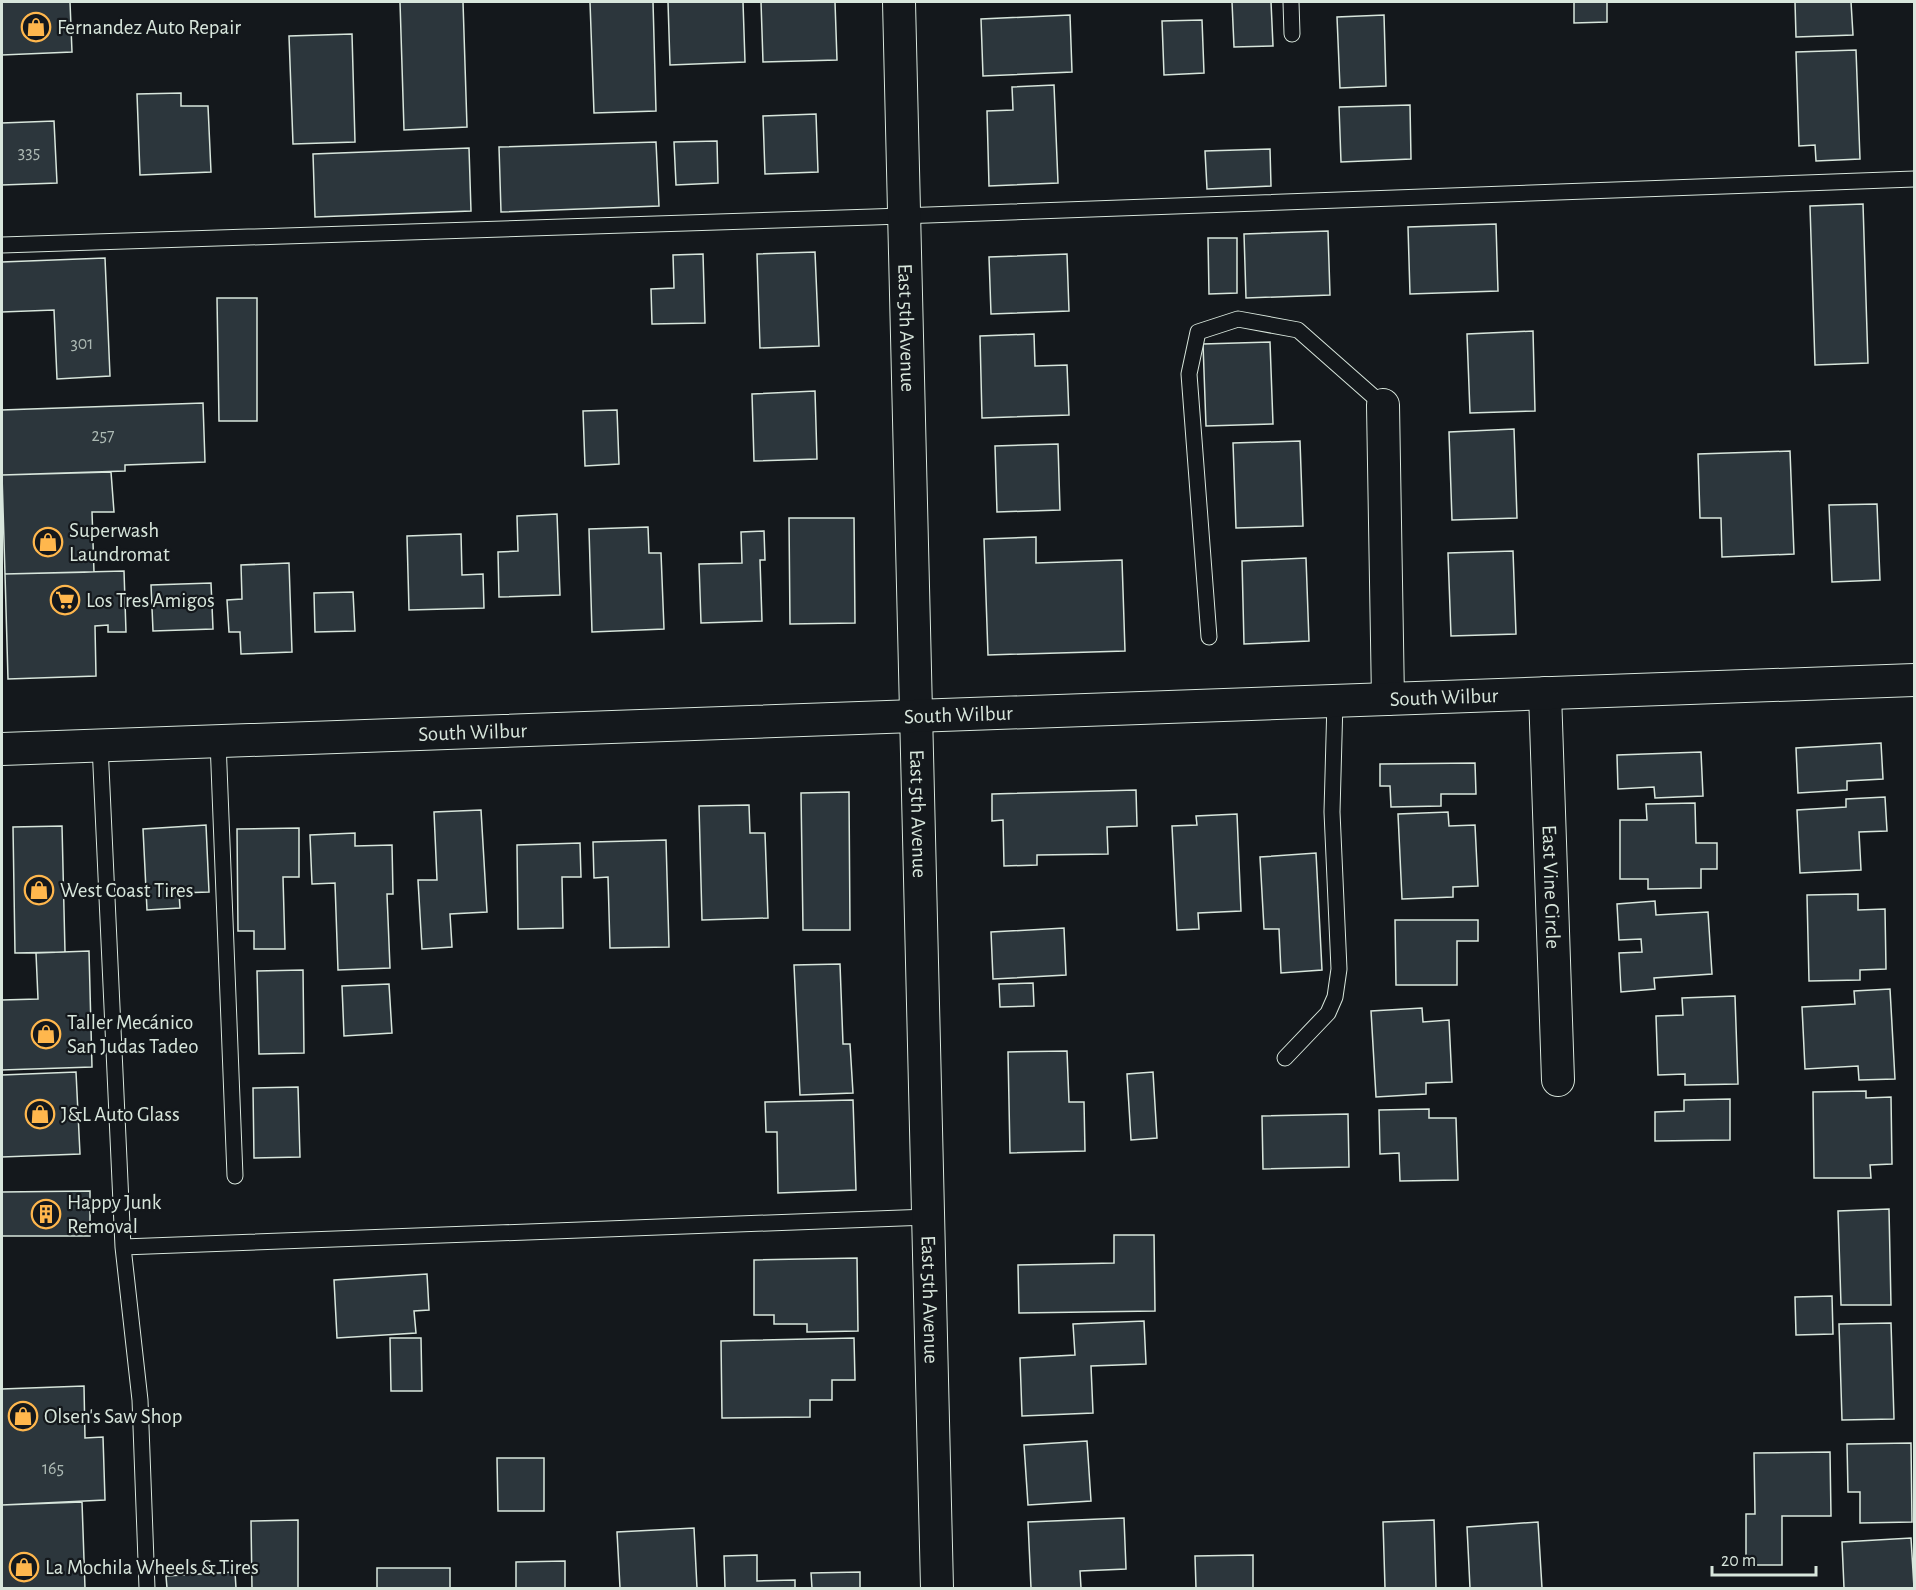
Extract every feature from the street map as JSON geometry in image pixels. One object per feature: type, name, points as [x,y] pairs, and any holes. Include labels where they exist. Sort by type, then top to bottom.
[{"type":"street","name":"East 5th Avenue","points":[[898,2],[937,1588]]},
{"type":"street","points":[[1383,405],[1388,699]]},
{"type":"street","name":"South Wilbur","points":[[2,749],[1914,680]]},
{"type":"street","name":"East Vine Circle","points":[[1545,693],[1558,1080]]},
{"type":"lane","points":[[1291,2],[1292,34]]},
{"type":"lane","points":[[2,245],[904,216],[1914,179]]},
{"type":"lane","points":[[1209,637],[1189,374],[1198,332],[1238,320],[1298,330],[1383,405]]},
{"type":"lane","points":[[1285,1058],[1328,1013],[1335,997],[1340,969],[1332,812],[1335,701]]},
{"type":"lane","points":[[219,741],[235,1176]]},
{"type":"lane","points":[[100,746],[123,1247],[140,1400],[147,1588]]},
{"type":"lane","points":[[123,1247],[928,1217]]},
{"type":"building","name":"Fernandez Auto Repair","points":[[2,2],[70,2],[72,52],[2,55]]},
{"type":"building","points":[[400,2],[463,2],[467,127],[404,130]]},
{"type":"building","points":[[590,2],[653,2],[656,111],[594,113]]},
{"type":"building","points":[[668,2],[743,2],[745,62],[670,65]]},
{"type":"building","points":[[761,2],[835,2],[837,60],[763,62]]},
{"type":"building","points":[[1232,2],[1271,2],[1273,46],[1234,47]]},
{"type":"building","points":[[1574,2],[1607,2],[1607,22],[1574,23]]},
{"type":"building","points":[[1795,2],[1851,2],[1853,35],[1796,37]]},
{"type":"building","points":[[1070,15],[1072,72],[983,76],[981,19]]},
{"type":"building","points":[[1384,15],[1386,86],[1340,88],[1337,17]]},
{"type":"building","points":[[1202,20],[1204,73],[1164,75],[1162,21]]},
{"type":"building","points":[[352,34],[355,142],[293,144],[289,36]]},
{"type":"building","points":[[1856,50],[1860,159],[1816,161],[1815,145],[1799,146],[1796,52]]},
{"type":"building","points":[[1054,85],[1058,183],[989,186],[987,111],[1013,110],[1012,87]]},
{"type":"building","points":[[181,93],[181,106],[208,106],[211,172],[140,175],[137,94]]},
{"type":"building","points":[[1410,105],[1411,159],[1341,162],[1339,107]]},
{"type":"building","points":[[816,114],[818,172],[765,174],[763,116]]},
{"type":"building","points":[[54,121],[57,183],[2,185],[2,123]]},
{"type":"building","points":[[717,141],[718,183],[676,185],[674,142]]},
{"type":"building","points":[[656,142],[659,206],[501,212],[499,147]]},
{"type":"building","points":[[469,148],[471,211],[315,217],[313,154]]},
{"type":"building","points":[[1270,149],[1271,186],[1207,189],[1205,151]]},
{"type":"building","points":[[1863,204],[1868,363],[1815,365],[1810,206]]},
{"type":"building","points":[[1496,224],[1498,291],[1410,294],[1408,227]]},
{"type":"building","points":[[1328,231],[1330,295],[1246,298],[1244,234]]},
{"type":"building","points":[[1208,238],[1237,238],[1237,293],[1209,294]]},
{"type":"building","points":[[815,252],[819,346],[760,348],[757,254]]},
{"type":"building","points":[[703,254],[705,323],[652,324],[651,289],[674,288],[673,255]]},
{"type":"building","points":[[1067,254],[1069,311],[991,314],[989,257]]},
{"type":"building","points":[[105,258],[110,376],[57,379],[54,310],[2,312],[2,262]]},
{"type":"building","points":[[217,298],[257,298],[257,421],[219,421]]},
{"type":"building","points":[[1533,331],[1535,411],[1470,413],[1467,334]]},
{"type":"building","points":[[1034,334],[1035,366],[1067,365],[1069,415],[982,418],[980,336]]},
{"type":"building","points":[[1270,342],[1273,424],[1206,426],[1203,344]]},
{"type":"building","points":[[815,391],[817,459],[754,461],[752,394]]},
{"type":"building","points":[[203,403],[205,462],[125,465],[125,471],[2,475],[2,410]]},
{"type":"building","points":[[617,410],[619,464],[585,466],[583,411]]},
{"type":"building","points":[[1514,429],[1517,518],[1452,520],[1449,432]]},
{"type":"building","points":[[1300,441],[1303,526],[1236,528],[1233,443]]},
{"type":"building","points":[[1058,444],[1060,510],[997,512],[995,446]]},
{"type":"building","points":[[1790,451],[1794,554],[1722,557],[1721,518],[1700,518],[1698,454]]},
{"type":"building","name":"Superwash Laundromat","points":[[111,472],[114,512],[92,512],[94,572],[5,574],[2,475]]},
{"type":"building","points":[[1877,504],[1880,580],[1832,582],[1829,505]]},
{"type":"building","points":[[557,514],[560,595],[499,597],[498,552],[518,551],[517,516]]},
{"type":"building","points":[[789,518],[854,518],[855,623],[790,624]]},
{"type":"building","points":[[648,527],[649,553],[661,553],[664,629],[592,632],[589,529]]},
{"type":"building","points":[[764,531],[765,560],[760,560],[762,621],[701,623],[699,564],[742,563],[741,532]]},
{"type":"building","points":[[461,534],[462,575],[483,574],[484,608],[409,610],[407,536]]},
{"type":"building","points":[[1036,537],[1036,563],[1122,560],[1125,651],[988,655],[984,539]]},
{"type":"building","points":[[1513,551],[1516,634],[1451,636],[1448,553]]},
{"type":"building","points":[[1306,558],[1309,641],[1244,644],[1242,561]]},
{"type":"building","points":[[289,563],[292,652],[241,654],[240,632],[229,632],[227,600],[242,599],[241,565]]},
{"type":"building","name":"Los Tres Amigos","points":[[124,571],[126,632],[108,632],[108,625],[95,626],[96,676],[8,679],[5,574]]},
{"type":"building","points":[[211,583],[213,629],[153,631],[151,585]]},
{"type":"building","points":[[353,592],[355,631],[315,632],[314,593]]},
{"type":"building","points":[[1881,743],[1883,779],[1847,781],[1847,790],[1798,793],[1796,748]]},
{"type":"building","points":[[1701,752],[1703,796],[1655,798],[1654,787],[1618,789],[1617,755]]},
{"type":"building","points":[[1475,763],[1476,794],[1441,794],[1441,806],[1391,807],[1390,786],[1380,786],[1380,764]]},
{"type":"building","points":[[1136,790],[1137,826],[1107,827],[1108,854],[1037,855],[1037,865],[1004,866],[1003,820],[992,821],[992,794]]},
{"type":"building","points":[[849,792],[850,930],[803,930],[801,793]]},
{"type":"building","points":[[1885,797],[1887,831],[1859,832],[1861,870],[1800,873],[1797,810],[1846,807],[1846,799]]},
{"type":"building","points":[[1695,803],[1696,843],[1717,843],[1717,869],[1701,869],[1701,888],[1648,889],[1648,879],[1620,879],[1620,820],[1647,820],[1646,804]]},
{"type":"building","points":[[749,805],[750,833],[765,833],[768,918],[702,920],[699,806]]},
{"type":"building","points":[[481,810],[487,912],[450,914],[452,947],[422,949],[418,880],[437,880],[434,812]]},
{"type":"building","points":[[1448,812],[1449,826],[1475,825],[1478,886],[1453,887],[1453,897],[1402,899],[1398,814]]},
{"type":"building","points":[[1237,814],[1241,911],[1198,913],[1199,929],[1177,930],[1172,826],[1197,825],[1196,816]]},
{"type":"building","points":[[206,825],[209,892],[179,893],[180,908],[147,910],[143,829]]},
{"type":"building","name":"West Coast Tires","points":[[62,826],[65,952],[15,953],[13,827]]},
{"type":"building","points":[[299,828],[299,877],[283,877],[285,949],[254,949],[254,931],[238,931],[237,829]]},
{"type":"building","points":[[355,833],[355,846],[392,845],[393,894],[387,894],[390,968],[338,970],[335,883],[312,884],[310,835]]},
{"type":"building","points":[[666,840],[669,947],[610,948],[608,877],[594,878],[593,842]]},
{"type":"building","points":[[580,843],[581,877],[562,877],[563,928],[518,929],[517,845]]},
{"type":"building","points":[[1316,853],[1322,970],[1281,973],[1279,929],[1264,929],[1260,857]]},
{"type":"building","points":[[1858,894],[1858,910],[1885,909],[1886,969],[1860,970],[1860,980],[1809,981],[1807,895]]},
{"type":"building","points":[[1655,901],[1656,915],[1708,912],[1712,974],[1654,978],[1655,989],[1621,992],[1619,953],[1642,952],[1641,939],[1619,940],[1617,904]]},
{"type":"building","points":[[1395,920],[1478,920],[1478,941],[1457,941],[1457,985],[1396,985]]},
{"type":"building","points":[[1064,928],[1066,975],[993,979],[991,932]]},
{"type":"building","name":"Taller Mecánico San Judas Tadeo","points":[[89,951],[92,1067],[2,1070],[2,1000],[38,999],[36,953]]},
{"type":"building","points":[[840,964],[843,1044],[850,1044],[853,1093],[800,1095],[794,965]]},
{"type":"building","points":[[303,970],[304,1053],[259,1054],[257,971]]},
{"type":"building","points":[[1033,983],[1034,1006],[1000,1007],[999,984]]},
{"type":"building","points":[[389,984],[392,1033],[344,1036],[342,986]]},
{"type":"building","points":[[1890,989],[1895,1079],[1859,1080],[1858,1066],[1805,1069],[1802,1007],[1855,1004],[1854,991]]},
{"type":"building","points":[[1735,996],[1738,1084],[1685,1085],[1685,1074],[1658,1075],[1656,1016],[1683,1015],[1682,998]]},
{"type":"building","points":[[1422,1008],[1423,1022],[1449,1020],[1452,1082],[1426,1083],[1426,1094],[1376,1097],[1371,1011]]},
{"type":"building","points":[[1067,1051],[1069,1102],[1084,1102],[1085,1151],[1010,1153],[1008,1052]]},
{"type":"building","name":"J&L Auto Glass","points":[[76,1072],[80,1154],[2,1157],[2,1075]]},
{"type":"building","points":[[1153,1072],[1157,1138],[1131,1140],[1127,1074]]},
{"type":"building","points":[[298,1087],[300,1157],[254,1158],[253,1088]]},
{"type":"building","points":[[1866,1091],[1866,1098],[1891,1097],[1892,1164],[1870,1165],[1871,1178],[1814,1178],[1813,1092]]},
{"type":"building","points":[[1730,1099],[1730,1140],[1655,1141],[1655,1112],[1684,1111],[1684,1100]]},
{"type":"building","points":[[853,1100],[856,1190],[778,1193],[777,1132],[766,1132],[765,1102]]},
{"type":"building","points":[[1429,1109],[1429,1118],[1456,1118],[1458,1180],[1400,1181],[1399,1153],[1380,1154],[1379,1110]]},
{"type":"building","points":[[1348,1114],[1349,1167],[1263,1169],[1262,1116]]},
{"type":"building","name":"Happy Junk Removal","points":[[90,1191],[90,1236],[2,1236],[2,1192]]},
{"type":"building","points":[[1889,1209],[1891,1305],[1841,1305],[1838,1211]]},
{"type":"building","points":[[1114,1235],[1154,1235],[1155,1311],[1019,1313],[1018,1265],[1114,1263]]},
{"type":"building","points":[[857,1258],[858,1331],[807,1332],[807,1324],[774,1324],[774,1315],[754,1315],[754,1260]]},
{"type":"building","points":[[427,1274],[429,1310],[414,1311],[416,1333],[337,1338],[334,1280]]},
{"type":"building","points":[[1832,1296],[1833,1334],[1796,1335],[1795,1297]]},
{"type":"building","points":[[1144,1321],[1146,1364],[1091,1366],[1093,1413],[1022,1416],[1020,1358],[1075,1355],[1073,1324]]},
{"type":"building","points":[[1891,1323],[1894,1419],[1842,1420],[1839,1324]]},
{"type":"building","points":[[390,1338],[421,1338],[422,1391],[391,1391]]},
{"type":"building","points":[[854,1338],[855,1380],[832,1380],[832,1400],[810,1400],[810,1417],[722,1418],[721,1341]]},
{"type":"building","points":[[84,1386],[85,1438],[103,1437],[105,1500],[2,1505],[2,1389]]},
{"type":"building","points":[[1087,1441],[1091,1501],[1028,1505],[1024,1445]]},
{"type":"building","points":[[1911,1443],[1912,1522],[1860,1523],[1860,1492],[1848,1492],[1847,1444]]},
{"type":"building","points":[[1830,1452],[1831,1516],[1782,1516],[1782,1565],[1746,1565],[1746,1514],[1755,1514],[1754,1453]]},
{"type":"building","points":[[497,1458],[544,1458],[544,1511],[498,1511]]},
{"type":"building","points":[[82,1502],[85,1588],[2,1588],[2,1505]]},
{"type":"building","points":[[1124,1518],[1126,1569],[1080,1571],[1081,1588],[1031,1588],[1028,1522]]},
{"type":"building","points":[[298,1520],[298,1588],[252,1588],[251,1521]]},
{"type":"building","points":[[1434,1520],[1436,1588],[1385,1588],[1383,1522]]},
{"type":"building","points":[[1538,1522],[1542,1588],[1470,1588],[1467,1527]]},
{"type":"building","points":[[694,1528],[697,1588],[620,1588],[617,1532]]},
{"type":"building","points":[[1911,1538],[1914,1588],[1844,1588],[1842,1542]]},
{"type":"building","points":[[757,1555],[757,1581],[795,1580],[795,1588],[725,1588],[724,1556]]},
{"type":"building","points":[[1253,1555],[1253,1588],[1196,1588],[1195,1556]]},
{"type":"building","points":[[565,1561],[565,1588],[516,1588],[516,1562]]},
{"type":"building","points":[[377,1568],[450,1568],[450,1588],[377,1588]]},
{"type":"building","points":[[235,1572],[236,1588],[167,1588],[166,1576]]},
{"type":"building","points":[[860,1572],[860,1588],[812,1588],[811,1573]]},
{"type":"place","name":"Fernandez Auto Repair","points":[[36,27]]},
{"type":"place","name":"Superwash Laundromat","points":[[48,542]]},
{"type":"place","name":"Los Tres Amigos","points":[[65,600]]},
{"type":"place","name":"West Coast Tires","points":[[39,890]]},
{"type":"place","name":"Taller Mecánico San Judas Tadeo","points":[[46,1034]]},
{"type":"place","name":"J&L Auto Glass","points":[[40,1114]]},
{"type":"place","name":"Happy Junk Removal","points":[[46,1214]]},
{"type":"place","name":"Olsen's Saw Shop","points":[[23,1416]]},
{"type":"place","name":"La Mochila Wheels & Tires","points":[[24,1567]]}]
